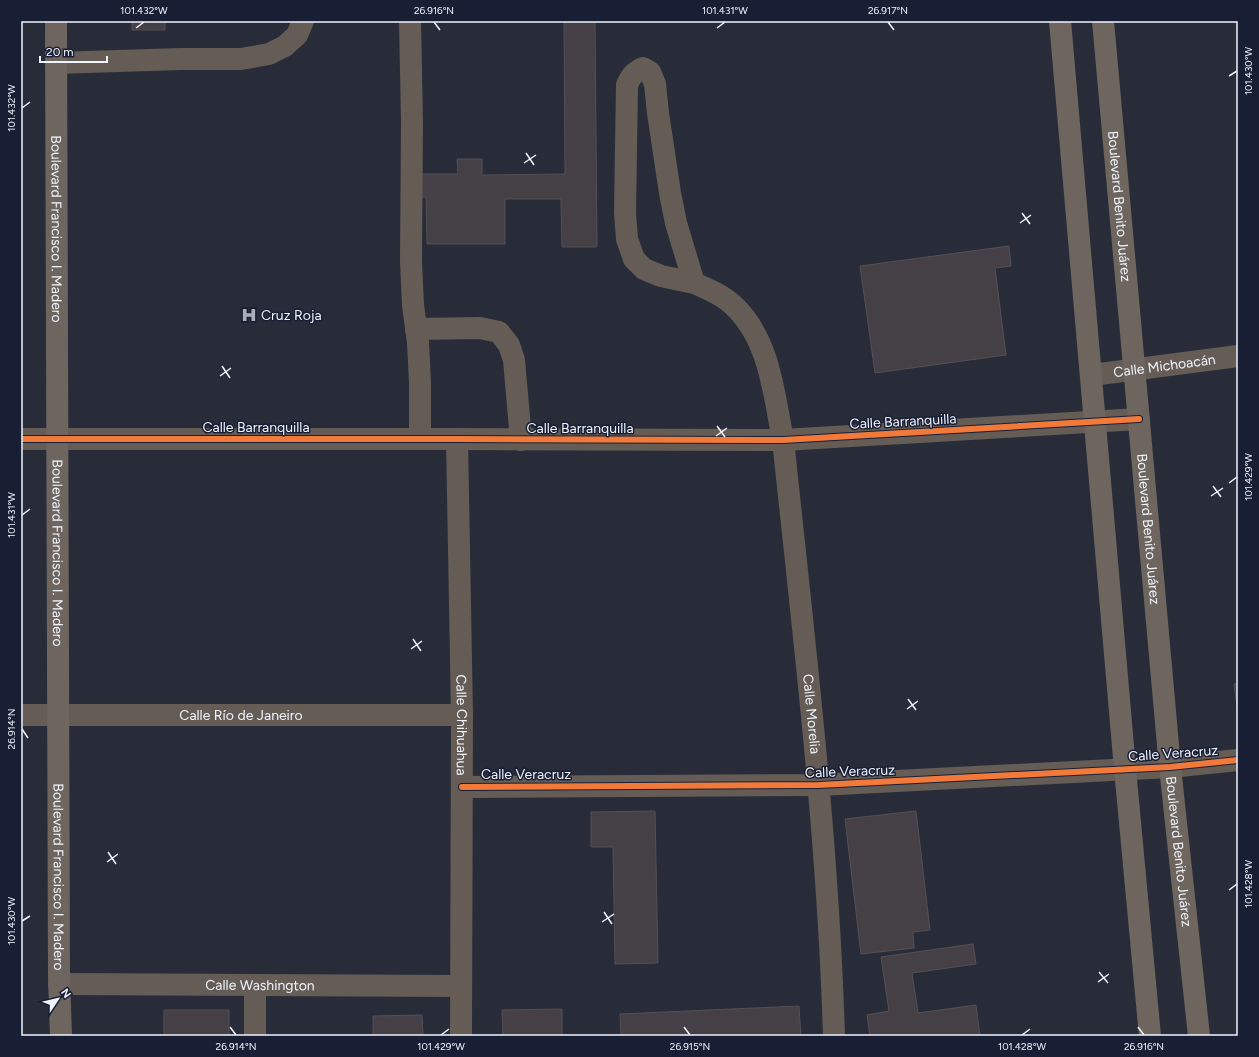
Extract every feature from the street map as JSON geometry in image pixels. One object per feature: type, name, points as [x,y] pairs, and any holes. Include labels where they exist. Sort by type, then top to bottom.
[{"type":"main road","name":"Boulevard Francisco I. Madero","points":[[56,21],[59,984],[61,1036]]},
{"type":"main road","points":[[1060,21],[1092,375],[1125,769],[1150,1036]]},
{"type":"main road","name":"Boulevard Benito Juárez","points":[[1103,21],[1170,767],[1199,1036]]},
{"type":"street","points":[[56,63],[181,59],[241,59],[269,54],[285,46],[297,36],[303,21]]},
{"type":"street","points":[[410,21],[412,122],[411,261],[413,305],[420,382],[420,439]]},
{"type":"street","name":"Calle Morelia","points":[[694,283],[676,223],[670,193],[655,84],[650,72],[643,68],[636,71],[627,85],[625,213],[627,239],[634,259],[644,269],[661,276],[694,283],[715,292],[734,306],[750,325],[761,345],[768,367],[783,440],[819,785],[833,996],[834,1036]]},
{"type":"street","points":[[416,329],[480,328],[499,332],[509,345],[514,360],[521,440]]},
{"type":"street","name":"Calle Michoacán","points":[[1092,375],[1238,356]]},
{"type":"street","name":"Calle Barranquilla","points":[[21,439],[783,440],[1139,419]]},
{"type":"street","name":"Calle Chihuahua","points":[[457,439],[462,715],[461,1036]]},
{"type":"street","name":"Calle Río de Janeiro","points":[[21,715],[462,715]]},
{"type":"street","name":"Calle Veracruz","points":[[462,787],[819,785],[1170,767],[1238,760]]},
{"type":"street","name":"Calle Washington","points":[[59,984],[461,986]]},
{"type":"street","points":[[255,985],[255,1036]]},
{"type":"building","points":[[132,21],[165,21],[165,30],[132,30]]},
{"type":"building","points":[[564,21],[595,21],[597,247],[562,247],[561,199],[505,199],[505,244],[427,244],[426,197],[416,197],[416,174],[458,174],[457,159],[482,159],[482,175],[565,174]]},
{"type":"building","points":[[1009,246],[1011,266],[995,268],[1006,355],[875,373],[860,266]]},
{"type":"building","points":[[1238,683],[1238,713],[1234,684]]},
{"type":"building","points":[[655,811],[658,963],[615,964],[613,847],[591,847],[591,812]]},
{"type":"building","points":[[916,811],[930,930],[913,932],[914,948],[861,954],[845,819]]},
{"type":"building","points":[[973,944],[976,964],[912,973],[918,1013],[976,1005],[980,1036],[870,1036],[867,1015],[889,1011],[881,957]]},
{"type":"building","points":[[799,1006],[801,1036],[621,1036],[620,1014]]},
{"type":"building","points":[[562,1009],[562,1036],[503,1036],[502,1010]]},
{"type":"building","points":[[164,1010],[229,1010],[229,1036],[164,1036]]},
{"type":"building","points":[[422,1015],[423,1036],[373,1036],[373,1016]]},
{"type":"cycle path","points":[[21,439],[783,440],[1139,419]]},
{"type":"cycle path","points":[[462,787],[819,785],[1170,767],[1238,760]]},
{"type":"place","name":"Cruz Roja","points":[[249,315]]}]
